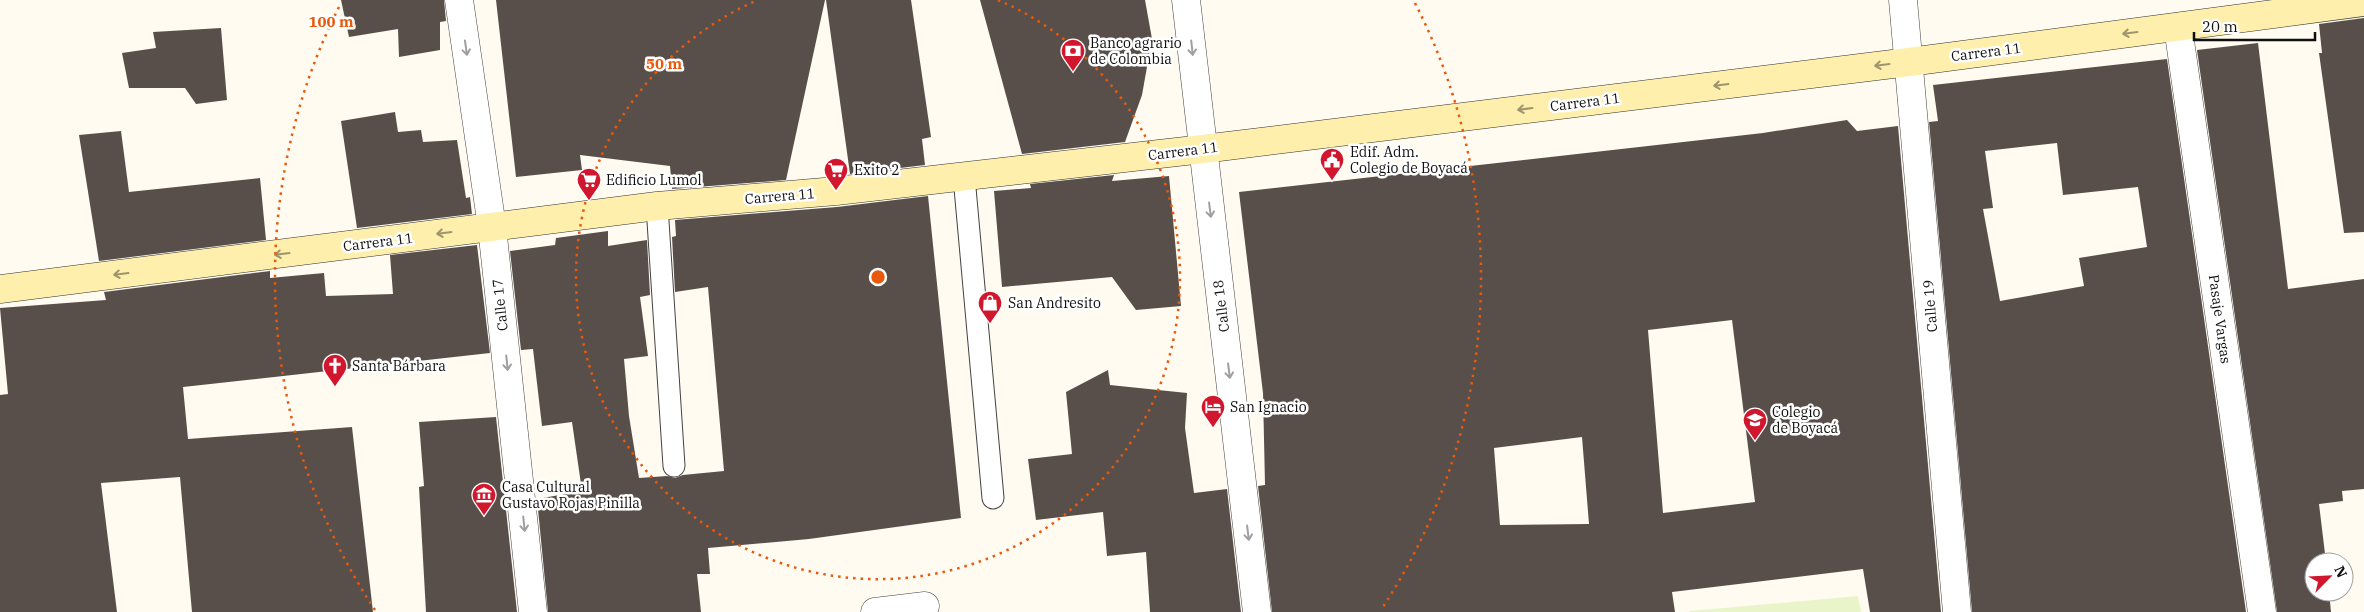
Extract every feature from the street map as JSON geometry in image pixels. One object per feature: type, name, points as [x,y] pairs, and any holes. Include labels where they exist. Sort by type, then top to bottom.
[{"type":"main road","name":"Carrera 11","points":[[0,289],[657,206],[836,191],[1203,149],[1909,62],[2364,2]]},
{"type":"street","name":"Calle 17","points":[[459,0],[492,227],[533,612]]},
{"type":"street","name":"Calle 18","points":[[1186,0],[1257,612]]},
{"type":"street","name":"Calle 19","points":[[1903,0],[1957,612]]},
{"type":"street","name":"Pasaje Vargas","points":[[2178,27],[2262,612]]},
{"type":"street","points":[[875,612],[925,606]]},
{"type":"lane","points":[[964,177],[993,498]]},
{"type":"lane","points":[[657,206],[674,466]]},
{"type":"green space","points":[[1858,596],[1861,612],[1690,612],[1690,611]]},
{"type":"building","points":[[341,0],[444,0],[446,21],[440,22],[440,50],[399,57],[398,29],[349,37]]},
{"type":"building","points":[[496,0],[825,0],[786,180],[672,189],[670,166],[580,155],[582,170],[516,177]]},
{"type":"building","points":[[826,0],[911,0],[931,137],[922,139],[925,165],[850,174]]},
{"type":"building","name":"Banco agrario de Colombia","points":[[980,0],[1145,0],[1152,39],[1142,95],[1125,142],[1022,154]]},
{"type":"building","points":[[2364,18],[2364,232],[2344,233],[2319,53],[2322,53],[2319,24]]},
{"type":"building","points":[[221,28],[227,100],[196,104],[185,88],[129,88],[122,53],[156,48],[153,32]]},
{"type":"building","points":[[2258,43],[2288,289],[2364,279],[2364,489],[2342,491],[2343,501],[2319,504],[2325,552],[2304,552],[2304,602],[2330,602],[2331,612],[2277,612],[2197,50]]},
{"type":"building","points":[[2167,59],[2246,612],[1972,612],[1929,122],[1938,121],[1933,85]],"holes":[[[2057,143],[2063,195],[2138,187],[2147,247],[2079,258],[2084,286],[2000,301],[1983,209],[1993,208],[1985,151]]]},
{"type":"building","points":[[395,112],[398,132],[421,130],[423,142],[457,140],[466,198],[470,197],[472,214],[357,228],[341,121]]},
{"type":"building","points":[[1847,120],[1857,131],[1898,126],[1941,612],[1870,612],[1863,569],[1672,592],[1675,612],[1272,612],[1258,486],[1265,485],[1263,393],[1239,192],[1763,133]],"holes":[[[1732,320],[1755,502],[1663,513],[1648,330]],[[1582,437],[1589,524],[1500,525],[1494,448]]]},
{"type":"building","points":[[121,131],[129,192],[260,178],[266,240],[99,261],[79,135]]},
{"type":"building","points":[[1114,175],[1112,181],[1169,176],[1181,306],[1136,310],[1112,277],[1002,287],[994,191],[1031,188],[1030,184]]},
{"type":"building","points":[[928,196],[961,518],[809,539],[708,548],[710,574],[697,574],[701,612],[548,612],[537,499],[582,491],[572,422],[542,426],[533,349],[521,350],[510,251],[555,245],[556,238],[608,231],[608,246],[647,240],[650,295],[640,297],[648,356],[624,359],[629,416],[639,478],[667,476],[675,478],[683,475],[724,471],[708,287],[675,292],[672,237],[676,236],[675,220],[837,207]]},
{"type":"building","points":[[477,245],[490,353],[183,387],[188,439],[352,427],[373,612],[192,612],[180,477],[101,483],[117,612],[0,612],[0,395],[8,394],[0,308],[106,300],[104,292],[270,271],[270,278],[324,273],[326,296],[393,294],[390,255]]},
{"type":"building","points":[[1108,370],[1110,385],[1187,393],[1185,428],[1194,493],[1227,489],[1241,612],[1150,612],[1146,552],[1107,556],[1103,512],[1036,520],[1028,459],[1072,454],[1066,392]]},
{"type":"building","points":[[496,417],[517,612],[426,612],[419,487],[424,486],[419,422]]},
{"type":"place","name":"Banco agrario de Colombia","points":[[1073,72]]},
{"type":"place","name":"Edif. Adm. Colegio de Boyacá","points":[[1332,181]]},
{"type":"place","name":"Exito 2","points":[[836,191]]},
{"type":"place","name":"Edificio Lumol","points":[[589,201]]},
{"type":"place","name":"San Andresito","points":[[990,324]]},
{"type":"place","name":"Santa Bárbara","points":[[335,387]]},
{"type":"place","name":"San Ignacio","points":[[1213,428]]},
{"type":"place","name":"Colegio de Boyacá","points":[[1755,441]]},
{"type":"place","name":"Casa Cultural Gustavo Rojas Pinilla","points":[[484,516]]}]
